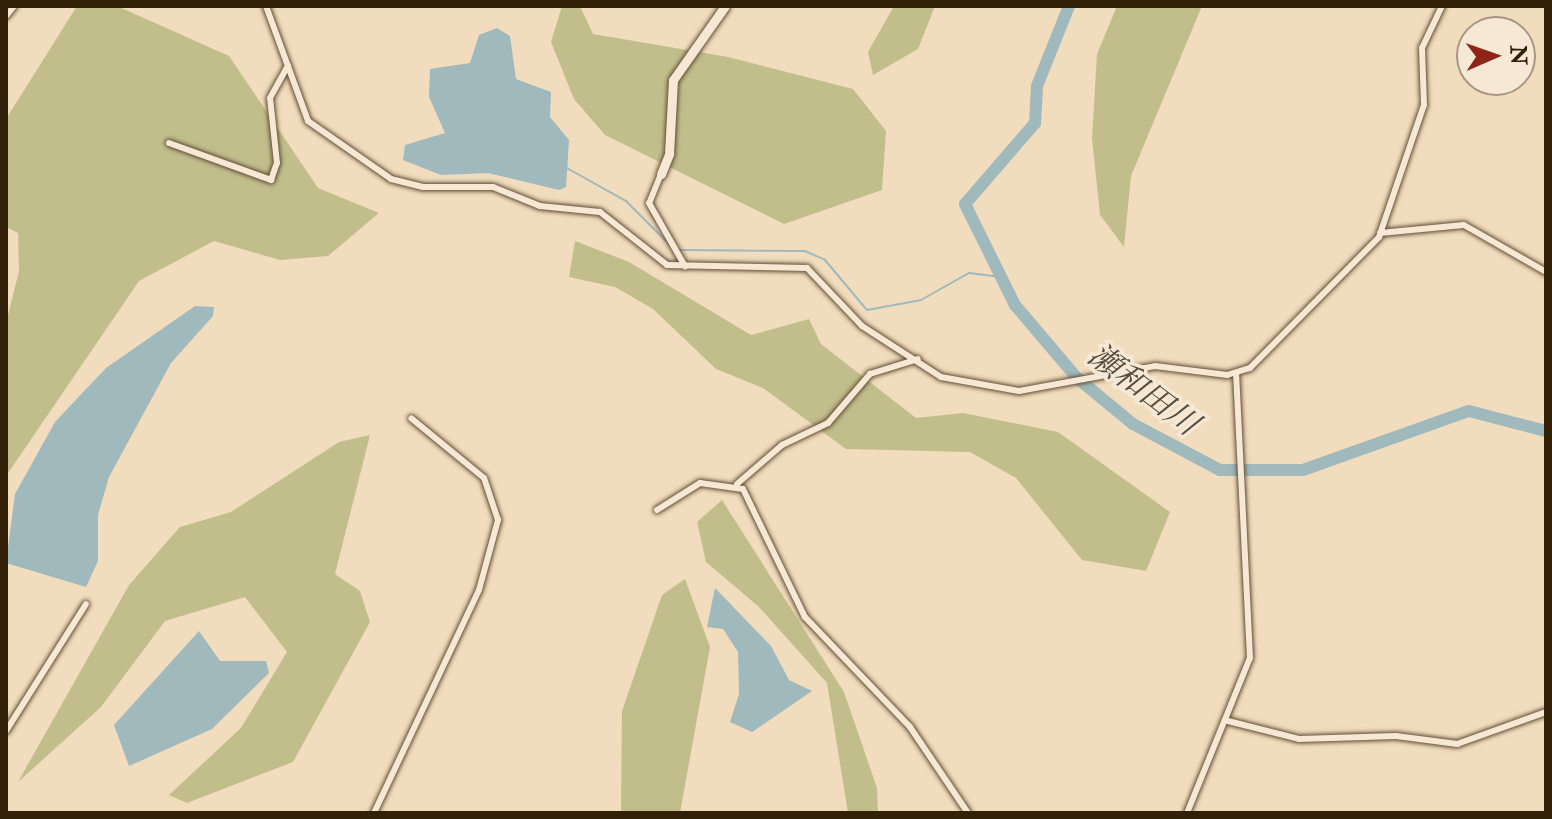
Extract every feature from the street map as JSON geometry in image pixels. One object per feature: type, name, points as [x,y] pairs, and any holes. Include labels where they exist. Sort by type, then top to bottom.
[{"type":"street","points":[[6,16],[14,6]]},
{"type":"street","points":[[266,6],[316,130],[391,179],[417,187],[493,187],[540,206],[600,212],[663,263],[807,268],[862,326],[950,380],[1019,391],[1161,365],[1236,374]]},
{"type":"street","points":[[685,266],[649,203],[669,154],[673,80],[725,6]]},
{"type":"street","points":[[1187,813],[1228,721],[1251,651],[1236,374],[1380,233],[1424,105],[1422,48],[1442,6]]},
{"type":"street","points":[[169,143],[271,180],[277,163],[269,105],[288,66]]},
{"type":"street","points":[[1380,233],[1468,226],[1546,272]]},
{"type":"street","points":[[657,510],[700,483],[737,484],[782,445],[828,423],[870,374],[918,359]]},
{"type":"street","points":[[374,813],[479,590],[498,520],[484,478],[411,418]]},
{"type":"street","points":[[737,484],[805,617],[910,727],[968,813]]},
{"type":"street","points":[[6,731],[86,604]]},
{"type":"street","points":[[1228,721],[1299,739],[1408,736],[1457,744],[1546,712]]},
{"type":"shaded area","points":[[77,6],[117,6],[229,56],[318,188],[379,213],[328,256],[280,260],[214,241],[139,281],[6,476],[6,323],[19,271],[18,233],[6,227],[6,119]]},
{"type":"shaded area","points":[[562,6],[580,6],[593,34],[728,57],[853,89],[886,131],[882,190],[784,224],[605,135],[574,99],[551,42]]},
{"type":"shaded area","points":[[894,6],[935,6],[918,49],[873,75],[868,52]]},
{"type":"shaded area","points":[[1117,6],[1202,6],[1131,176],[1124,247],[1100,215],[1092,138],[1097,54]]},
{"type":"shaded area","points":[[575,241],[629,262],[751,335],[809,319],[821,344],[916,418],[963,413],[1058,432],[1170,512],[1146,571],[1082,560],[1016,478],[970,452],[846,449],[763,388],[716,369],[653,309],[615,287],[569,277]]},
{"type":"shaded area","points":[[370,435],[335,574],[360,591],[370,622],[293,762],[187,803],[169,795],[241,728],[287,652],[245,597],[165,621],[101,707],[18,782],[129,585],[180,527],[231,512],[339,442]]},
{"type":"shaded area","points":[[722,500],[844,692],[877,788],[878,813],[848,813],[827,683],[759,607],[706,562],[697,522]]},
{"type":"shaded area","points":[[685,579],[710,647],[680,813],[621,813],[622,711],[662,595]]},
{"type":"water","points":[[497,28],[510,36],[516,79],[551,92],[550,117],[569,140],[566,187],[559,190],[488,173],[441,175],[403,160],[405,145],[445,133],[429,97],[430,69],[470,63],[479,35]]},
{"type":"water","points":[[195,306],[214,307],[213,316],[171,363],[109,477],[98,515],[98,561],[86,587],[6,563],[15,494],[55,422],[106,368]]},
{"type":"water","points":[[715,588],[771,646],[789,680],[812,691],[752,732],[730,722],[739,694],[738,652],[723,629],[707,627]]},
{"type":"water","points":[[199,631],[220,661],[266,661],[269,673],[212,729],[129,766],[114,725]]},
{"type":"waterway","name":"瀬和田川","points":[[1069,6],[1037,86],[1035,123],[965,204],[1015,305],[1076,377],[1133,424],[1220,470],[1303,470],[1469,411],[1546,431]]},
{"type":"waterway","points":[[565,167],[626,201],[673,248]]},
{"type":"waterway","points":[[679,250],[805,251],[825,260],[867,310],[921,300],[969,273],[1001,277]]}]
